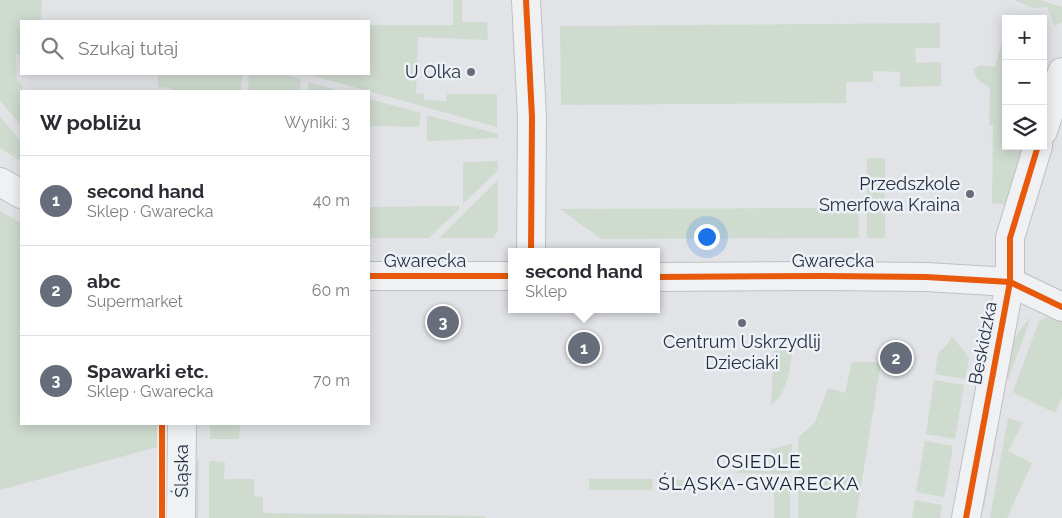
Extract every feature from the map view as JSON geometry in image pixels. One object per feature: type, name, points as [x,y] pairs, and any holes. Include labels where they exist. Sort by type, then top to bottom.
[{"type":"street","points":[[526,0],[532,117],[531,248]]},
{"type":"street","points":[[1047,119],[1062,72]]},
{"type":"street","name":"Beskidzka","points":[[966,518],[1010,282],[1010,238],[1037,150]]},
{"type":"street","points":[[0,182],[20,193]]},
{"type":"street","name":"Gwarecka","points":[[370,276],[508,276]]},
{"type":"street","name":"Gwarecka","points":[[660,276],[889,276],[1010,282]]},
{"type":"street","points":[[1010,282],[1062,307]]},
{"type":"street","name":"Śląska","points":[[182,425],[182,518]]},
{"type":"shaded area","points":[[0,0],[42,0],[41,20],[20,20],[20,55],[16,55],[17,81],[22,84],[22,90],[20,90],[20,125],[0,100]]},
{"type":"shaded area","points":[[453,0],[462,0],[462,22],[487,22],[488,40],[418,37],[416,93],[424,94],[424,100],[446,101],[447,94],[497,94],[497,127],[370,92],[370,90],[311,75],[370,75],[370,25],[453,25]]},
{"type":"shaded area","points":[[1014,0],[1040,0],[1062,7],[1062,22],[1055,26],[1047,7],[1033,8]]},
{"type":"shaded area","points":[[940,23],[940,48],[915,48],[916,63],[941,62],[941,86],[900,87],[900,72],[873,71],[873,82],[846,82],[846,103],[561,105],[560,26]]},
{"type":"shaded area","points":[[1002,42],[1002,150],[1026,150],[1007,205],[992,203],[993,125],[989,125],[990,88],[977,79],[973,69],[980,65],[995,67]]},
{"type":"shaded area","points":[[158,75],[242,75],[241,90],[171,90],[171,88],[158,87]]},
{"type":"shaded area","points":[[249,75],[284,75],[301,79],[300,90],[248,90]]},
{"type":"shaded area","points":[[308,82],[337,90],[308,90]]},
{"type":"shaded area","points":[[370,99],[421,113],[419,127],[370,126]]},
{"type":"shaded area","points":[[427,115],[498,134],[497,138],[427,141]]},
{"type":"shaded area","points":[[0,116],[20,141],[20,160],[0,148]]},
{"type":"shaded area","points":[[867,158],[885,158],[885,238],[867,238]]},
{"type":"shaded area","points":[[498,161],[498,170],[463,204],[463,162]]},
{"type":"shaded area","points":[[498,180],[498,231],[493,238],[439,238]]},
{"type":"shaded area","points":[[459,206],[459,209],[429,238],[370,238],[370,207]]},
{"type":"shaded area","points":[[858,208],[859,238],[601,239],[560,209]]},
{"type":"shaded area","points":[[0,211],[20,222],[20,425],[158,425],[157,447],[0,490]]},
{"type":"shaded area","points":[[1031,317],[1008,380],[1000,378],[1011,345]]},
{"type":"shaded area","points":[[1046,318],[1062,318],[1062,398],[1055,413],[1013,392],[1039,321]]},
{"type":"shaded area","points":[[952,336],[969,358],[965,379],[935,374],[938,353],[947,345]]},
{"type":"shaded area","points":[[774,345],[793,346],[788,378],[782,393],[771,405]]},
{"type":"shaded area","points":[[852,362],[881,362],[856,518],[798,518],[798,438],[815,422],[828,388],[845,393]]},
{"type":"shaded area","points":[[934,380],[964,385],[955,439],[926,434]]},
{"type":"shaded area","points":[[994,409],[1001,411],[984,507],[976,506]]},
{"type":"shaded area","points":[[1008,418],[1023,423],[1008,451],[1032,463],[1007,518],[990,518]]},
{"type":"shaded area","points":[[210,425],[240,425],[239,439],[210,439]]},
{"type":"shaded area","points":[[925,441],[953,446],[944,497],[916,492]]},
{"type":"shaded area","points":[[792,444],[791,474],[737,473],[737,459],[756,459],[755,470],[770,471],[771,449]]},
{"type":"shaded area","points":[[199,459],[198,518],[192,518],[193,462]]},
{"type":"shaded area","points":[[209,461],[225,462],[224,479],[254,479],[254,496],[263,497],[263,513],[485,516],[485,518],[209,518]]},
{"type":"shaded area","points":[[589,479],[653,479],[652,490],[589,490]]},
{"type":"shaded area","points":[[769,479],[790,480],[790,518],[774,518],[774,490],[769,491]]},
{"type":"shaded area","points":[[663,480],[728,480],[728,490],[663,490]]},
{"type":"shaded area","points":[[915,500],[942,505],[940,518],[912,518]]},
{"type":"cycle path","points":[[526,0],[532,117],[531,248]]},
{"type":"cycle path","points":[[966,518],[1010,282],[1010,238],[1037,150]]},
{"type":"cycle path","points":[[370,276],[508,276]]},
{"type":"cycle path","points":[[660,277],[926,277],[1010,282],[1062,307]]},
{"type":"cycle path","points":[[162,425],[162,518]]},
{"type":"place","name":"U Olka","points":[[471,72]]},
{"type":"place","name":"Przedszkole Smerfowa Kraina","points":[[970,194]]},
{"type":"place","name":"Spawarki etc.","points":[[443,322]]},
{"type":"place","name":"Centrum Uskrzydlij Dzieciaki","points":[[742,323]]},
{"type":"place","name":"second hand","points":[[584,348]]},
{"type":"place","name":"abc","points":[[896,358]]},
{"type":"district","name":"OSIEDLE ŚLĄSKA-GWARECKA","points":[[759,472]]}]
